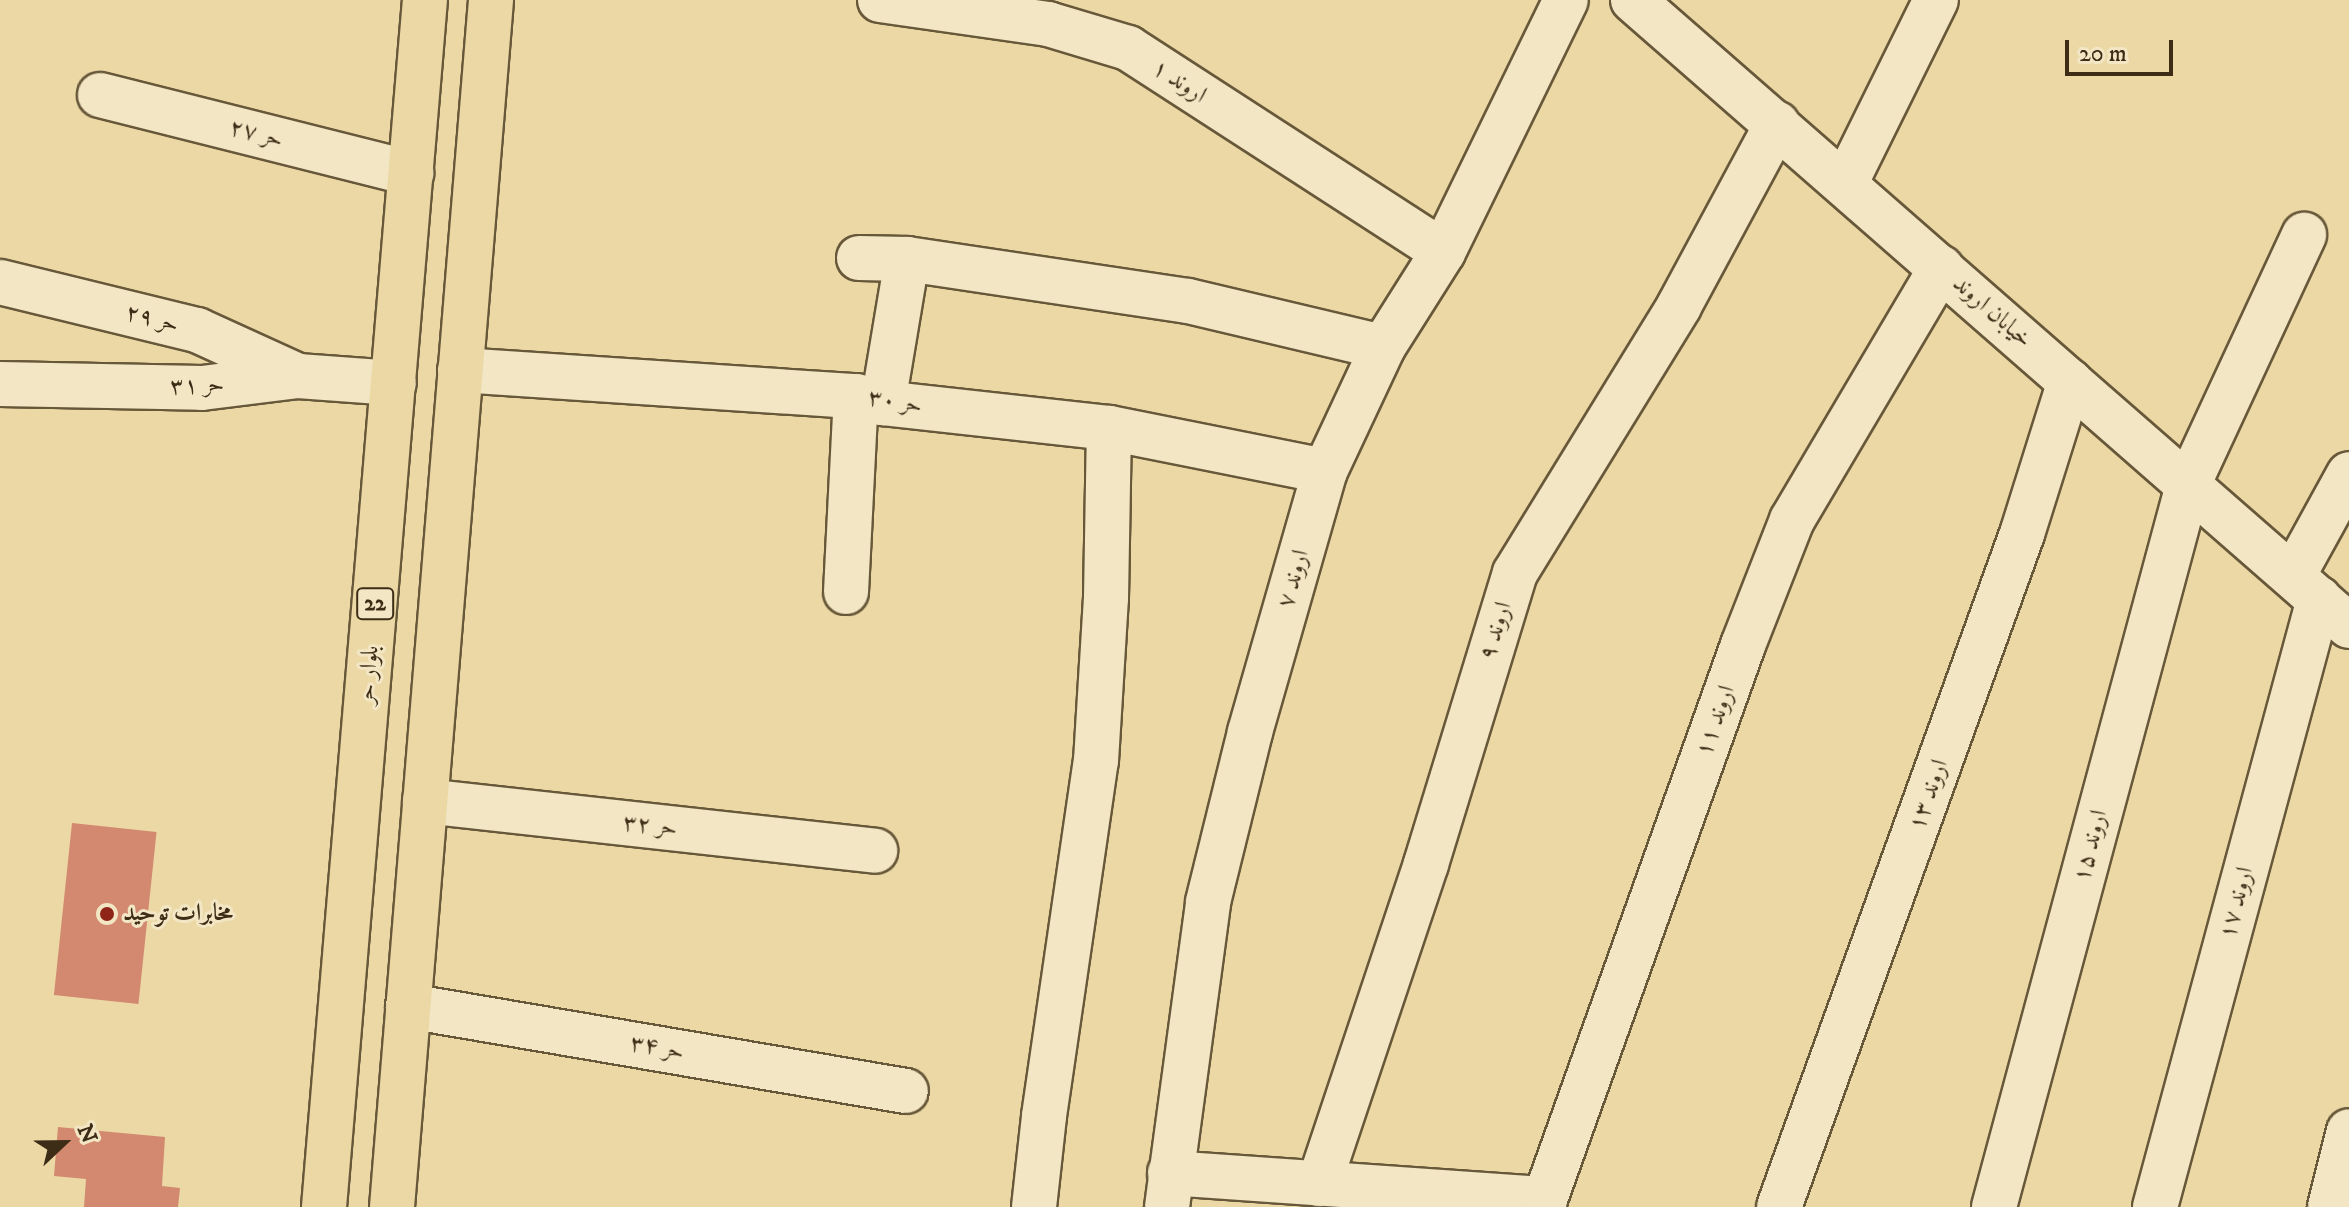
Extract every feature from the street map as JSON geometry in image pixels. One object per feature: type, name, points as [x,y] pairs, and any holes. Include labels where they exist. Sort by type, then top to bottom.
[{"type":"main road","name":"بلوار حر","points":[[324,1207],[425,0]]},
{"type":"main road","points":[[392,1207],[491,0]]},
{"type":"street","name":"اروند ۱","points":[[880,0],[1048,24],[1128,48],[1443,252]]},
{"type":"street","name":"اروند ۷","points":[[1168,1190],[1208,902],[1250,732],[1325,471],[1383,347],[1443,252],[1566,0]]},
{"type":"street","points":[[1845,184],[1936,0]]},
{"type":"street","name":"خیابان اروند","points":[[1640,2],[2320,600]]},
{"type":"street","name":"حر ۲۷","points":[[100,95],[411,173]]},
{"type":"street","name":"اروند ۹","points":[[1319,1184],[1426,864],[1515,573],[1679,306],[1777,124]]},
{"type":"street","name":"اروند ۱۵","points":[[1994,1207],[2188,485],[2304,235]]},
{"type":"street","points":[[859,258],[907,259],[1188,301],[1383,347]]},
{"type":"street","points":[[846,592],[870,400],[907,259]]},
{"type":"street","name":"اروند ۱۱","points":[[1319,1184],[1545,1199],[1743,645],[1792,520],[1941,268]]},
{"type":"street","name":"حر ۲۹","points":[[0,282],[197,330],[298,376]]},
{"type":"street","name":"حر ۳۰","points":[[460,370],[870,400],[1109,428],[1325,471]]},
{"type":"street","name":"حر ۳۱","points":[[0,384],[202,388],[298,376],[394,383]]},
{"type":"street","name":"اروند ۱۳","points":[[1779,1207],[2017,548],[2070,381]]},
{"type":"street","points":[[1034,1207],[1044,1116],[1096,761],[1106,598],[1109,428]]},
{"type":"street","name":"اروند ۱۷","points":[[2155,1207],[2320,600],[2349,474]]},
{"type":"street","name":"حر ۳۲","points":[[425,801],[875,851]]},
{"type":"street","name":"حر ۳۴","points":[[408,1006],[906,1091]]},
{"type":"street","points":[[2330,1207],[2349,1131]]},
{"type":"street","points":[[1168,1190],[1319,1184]]},
{"type":"building","name":"مخابرات توحید","points":[[72,823],[157,832],[138,1004],[54,995]]},
{"type":"building","points":[[58,1127],[165,1137],[162,1186],[180,1188],[178,1207],[84,1207],[86,1179],[54,1176]]},
{"type":"place","name":"مخابرات توحید","points":[[107,914]]}]
